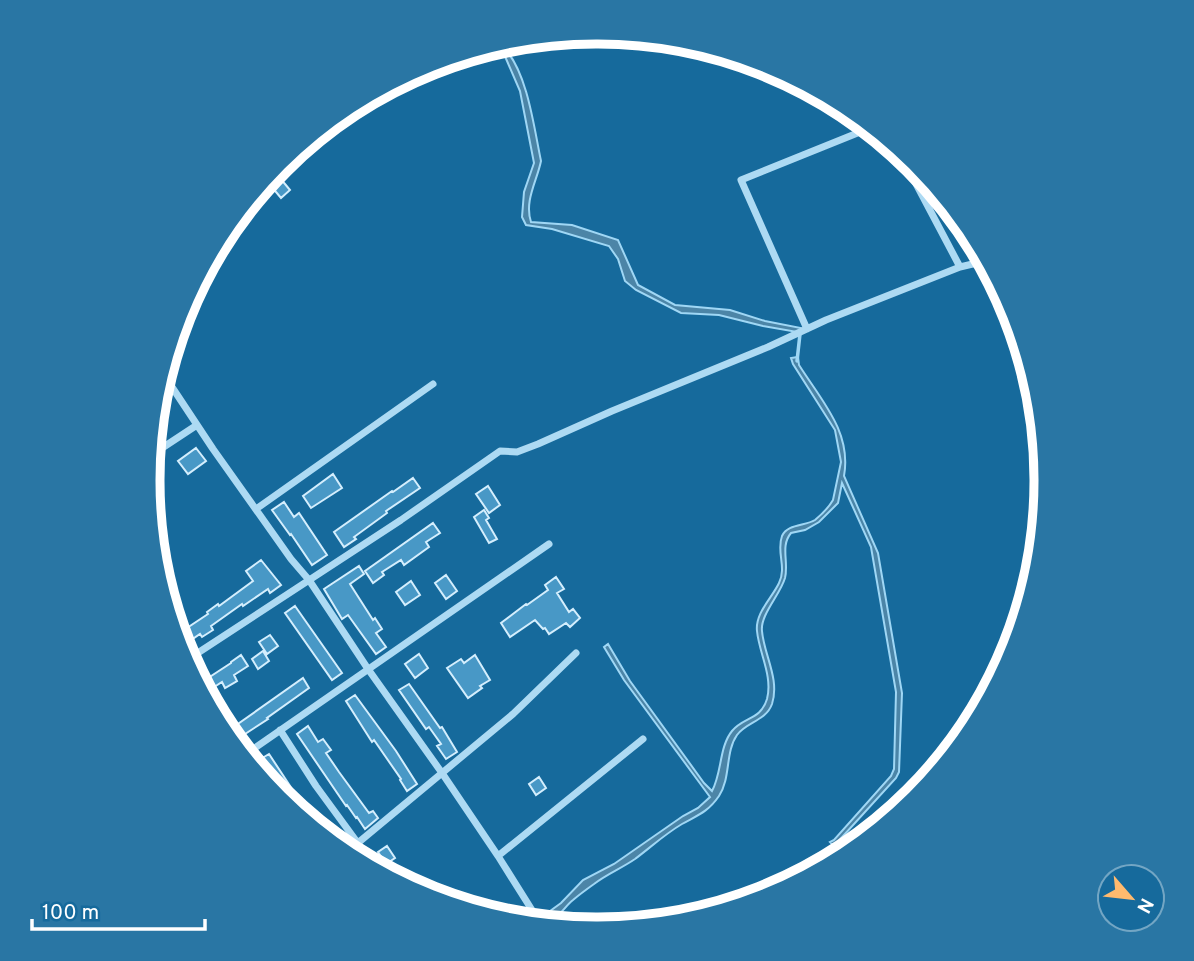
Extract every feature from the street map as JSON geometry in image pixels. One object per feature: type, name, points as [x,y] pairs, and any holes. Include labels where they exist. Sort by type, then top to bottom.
[{"type":"street","points":[[803,331],[741,180],[860,132]]},
{"type":"street","points":[[915,182],[960,267]]},
{"type":"street","points":[[196,654],[401,520],[500,451],[511,453],[527,448],[803,331],[960,267],[976,263]]},
{"type":"street","points":[[256,509],[433,384]]},
{"type":"street","points":[[171,386],[442,773],[498,856],[532,912]]},
{"type":"street","points":[[161,448],[197,425]]},
{"type":"street","points":[[253,749],[549,544]]},
{"type":"street","points":[[280,730],[356,845],[513,714],[576,653]]},
{"type":"street","points":[[498,856],[643,739]]},
{"type":"water","points":[[508,53],[514,61],[525,88],[541,161],[530,199],[531,222],[572,225],[618,240],[638,285],[675,305],[730,310],[801,328],[797,332],[719,315],[681,313],[636,290],[625,281],[618,259],[609,246],[552,229],[526,225],[522,217],[524,192],[534,163],[520,91],[504,54]]},
{"type":"water","points":[[798,357],[799,365],[833,417],[843,445],[844,476],[878,553],[902,693],[899,772],[834,846],[830,842],[891,776],[894,769],[896,692],[871,547],[842,483],[838,503],[819,522],[805,530],[791,533],[786,543],[785,578],[762,625],[774,685],[772,704],[761,718],[737,735],[719,796],[707,810],[599,880],[558,915],[546,914],[583,880],[614,864],[698,808],[710,797],[624,680],[604,647],[608,644],[630,681],[712,791],[728,737],[736,726],[756,715],[764,706],[768,682],[757,624],[781,577],[780,542],[784,532],[815,520],[833,500],[841,462],[835,430],[791,358]]},
{"type":"building","points":[[281,179],[290,190],[281,198],[273,188]]},
{"type":"building","points":[[196,448],[206,461],[188,474],[178,461]]},
{"type":"building","points":[[333,474],[342,488],[311,508],[303,496]]},
{"type":"building","points":[[413,478],[420,488],[386,511],[387,513],[344,547],[334,532]]},
{"type":"building","points":[[488,486],[500,505],[489,513],[476,494]]},
{"type":"building","points":[[284,502],[294,517],[299,513],[327,555],[312,565],[272,510]]},
{"type":"building","points":[[484,510],[489,518],[486,520],[497,539],[489,543],[474,517]]},
{"type":"building","points":[[433,523],[440,533],[426,542],[429,547],[404,565],[401,560],[382,572],[384,575],[373,583],[365,571]]},
{"type":"building","points":[[261,560],[281,585],[270,593],[268,589],[243,606],[242,604],[211,626],[213,630],[190,641],[186,629],[253,581],[246,571]]},
{"type":"building","points":[[359,566],[364,574],[350,584],[373,620],[375,618],[382,629],[376,633],[386,647],[376,654],[348,615],[342,619],[324,589]]},
{"type":"building","points":[[446,575],[457,591],[446,599],[435,583]]},
{"type":"building","points":[[556,577],[564,589],[557,593],[569,612],[573,609],[580,618],[570,627],[566,623],[549,634],[535,620],[510,637],[501,623],[548,590],[545,585]]},
{"type":"building","points":[[411,581],[420,595],[405,605],[396,592]]},
{"type":"building","points":[[295,606],[342,673],[332,680],[285,613]]},
{"type":"building","points":[[270,635],[278,646],[267,654],[259,642]]},
{"type":"building","points":[[263,651],[269,661],[258,669],[252,659]]},
{"type":"building","points":[[419,654],[428,668],[415,678],[405,664]]},
{"type":"building","points":[[241,655],[248,666],[234,675],[237,681],[225,688],[222,682],[213,688],[207,678]]},
{"type":"building","points":[[475,655],[490,680],[468,698],[447,668],[461,659],[464,663]]},
{"type":"building","points":[[303,678],[309,688],[268,719],[243,735],[236,725]]},
{"type":"building","points":[[409,684],[440,728],[442,727],[457,752],[446,759],[437,746],[441,744],[429,727],[426,729],[399,690]]},
{"type":"building","points":[[355,695],[417,784],[407,791],[346,701]]},
{"type":"building","points":[[308,726],[318,742],[323,739],[331,750],[326,753],[369,813],[373,811],[378,818],[365,829],[297,734]]},
{"type":"building","points":[[269,754],[299,800],[288,789],[261,759]]},
{"type":"building","points":[[539,777],[546,788],[536,795],[529,784]]},
{"type":"building","points":[[387,846],[395,858],[387,863],[378,852]]},
{"type":"waterway","points":[[797,361],[800,334]]}]
